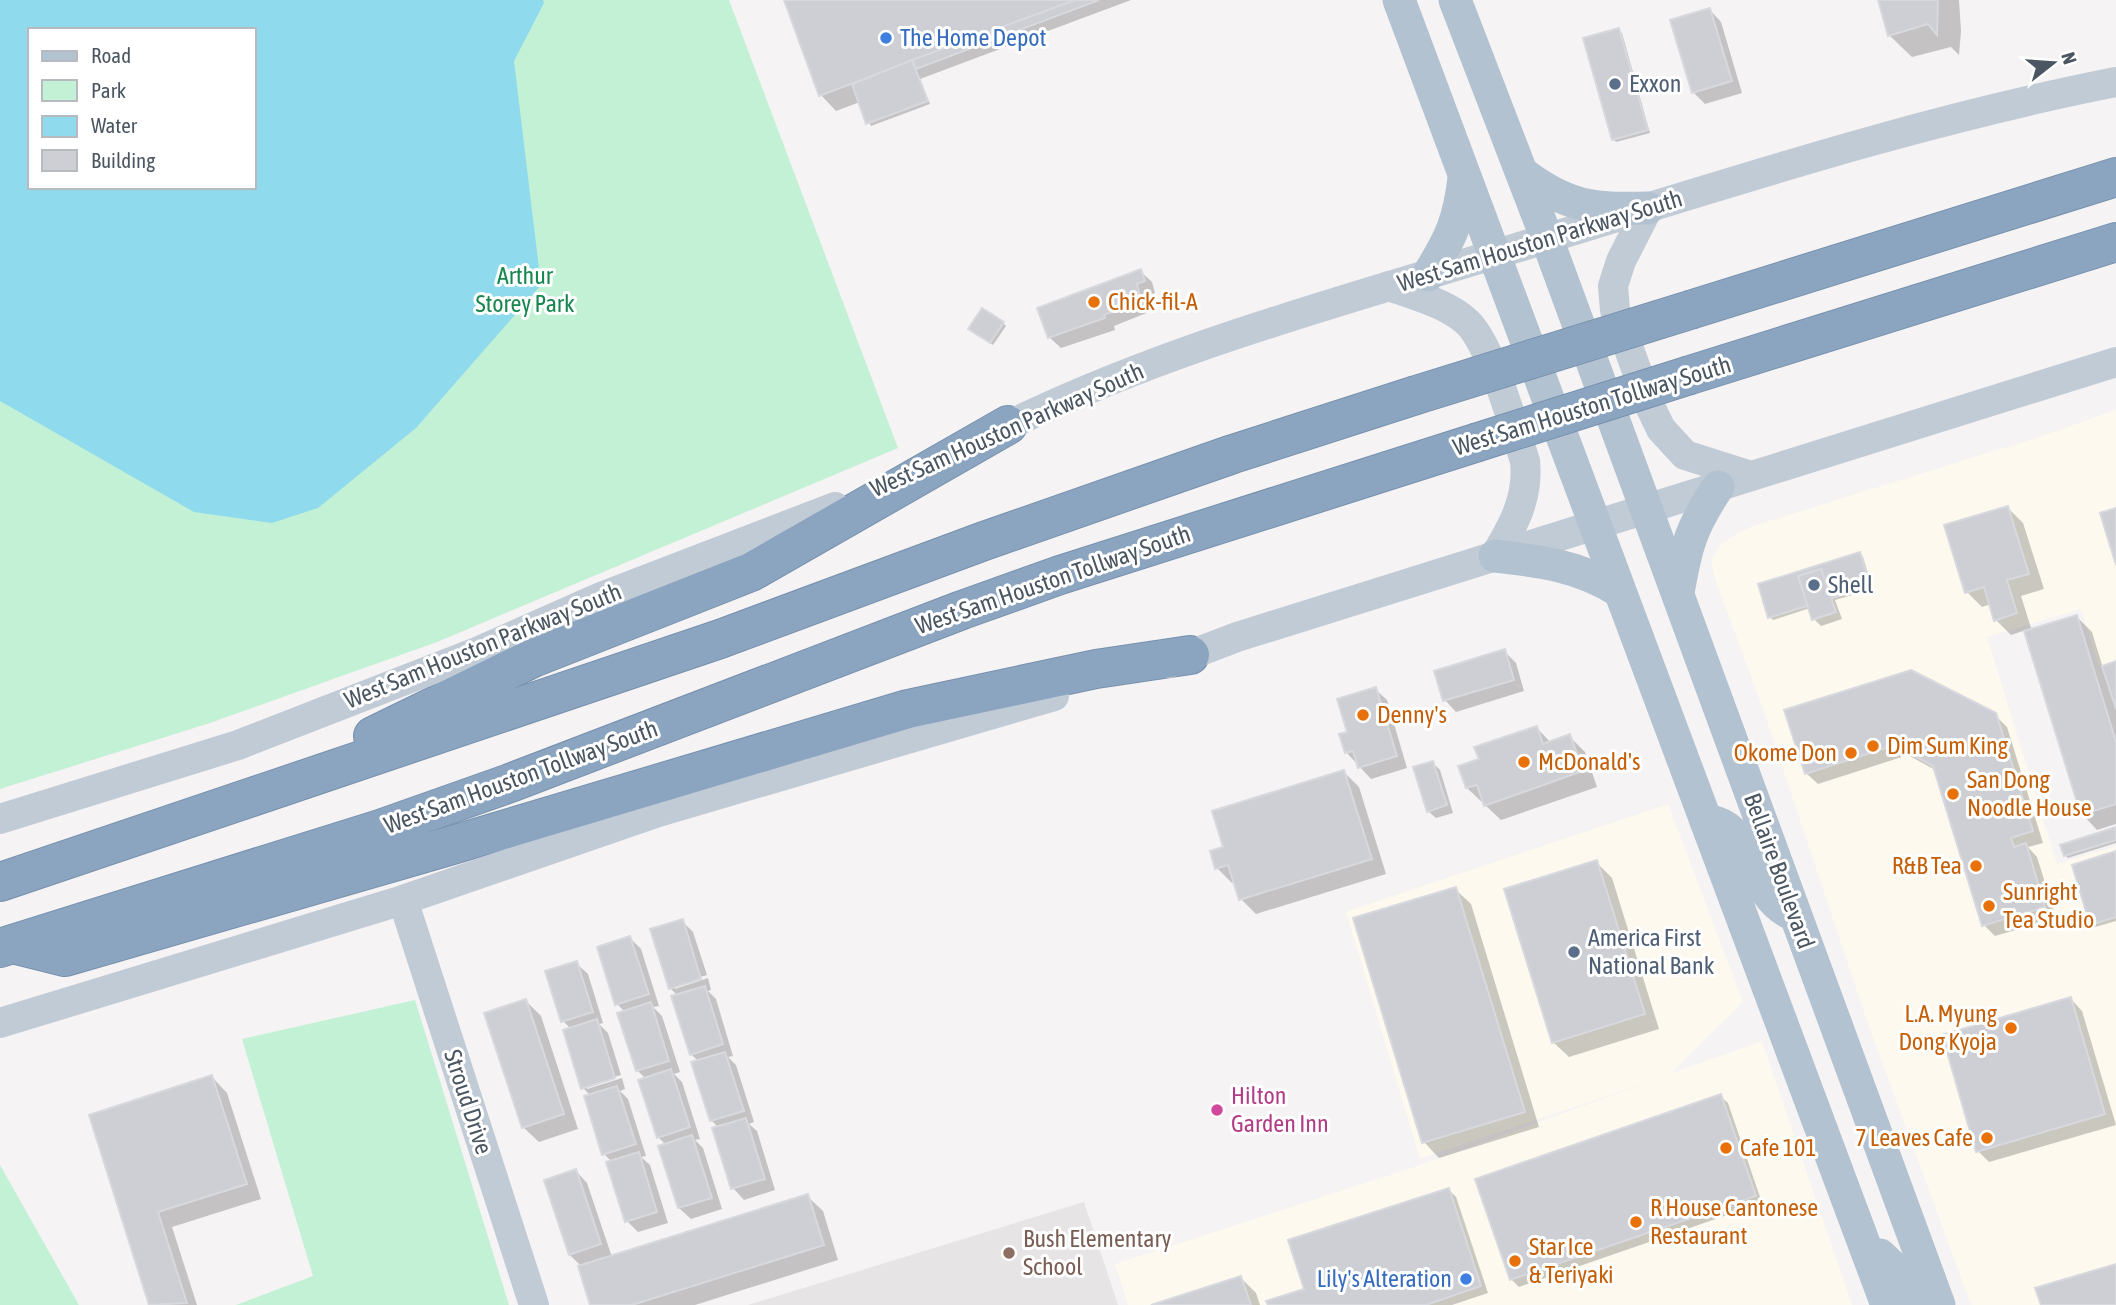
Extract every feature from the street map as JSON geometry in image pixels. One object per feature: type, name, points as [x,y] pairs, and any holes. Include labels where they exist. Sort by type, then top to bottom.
[{"type":"highway","points":[[0,882],[229,807],[720,639],[984,541],[1233,454],[2116,177]]},
{"type":"highway","name":"West Sam Houston Tollway South","points":[[6,946],[392,825],[1060,575],[2116,242]]},
{"type":"highway","points":[[229,807],[533,658],[751,572],[1008,425]]},
{"type":"highway","points":[[6,946],[65,957],[908,709],[1096,669],[1190,655]]},
{"type":"main road","name":"Bellaire Boulevard","points":[[1399,0],[1887,1305]]},
{"type":"main road","name":"Bellaire Boulevard","points":[[1455,0],[1547,239],[1940,1305]]},
{"type":"main road","name":"West Sam Houston Parkway South","points":[[0,819],[238,745],[452,662],[601,597],[805,520],[914,472],[1042,409],[1160,361],[1389,286],[1761,173],[1978,112],[2041,96],[2116,82]]},
{"type":"main road","points":[[1522,173],[1541,188],[1572,202],[1601,209],[1648,208],[1613,286],[1615,310],[1648,402],[1661,429],[1685,454],[1751,475]]},
{"type":"main road","points":[[1428,275],[1454,230],[1464,175]]},
{"type":"main road","points":[[1389,286],[1445,307],[1469,323],[1489,356],[1525,461],[1527,479],[1523,501],[1495,556]]},
{"type":"main road","points":[[0,1023],[403,900],[658,812],[1030,701],[1124,680],[1237,637],[2116,362]]},
{"type":"main road","points":[[1678,595],[1692,531],[1718,487]]},
{"type":"main road","points":[[1495,556],[1548,561],[1602,580],[1619,591]]},
{"type":"main road","points":[[1706,821],[1714,821],[1734,832],[1755,877],[1775,905],[1796,917]]},
{"type":"main road","name":"Stroud Drive","points":[[403,900],[534,1305]]},
{"type":"main road","points":[[1818,1123],[1849,1154],[1872,1217],[1885,1233],[1902,1243],[1917,1243]]},
{"type":"main road","points":[[1866,1250],[1882,1256],[1897,1271],[1912,1305]]},
{"type":"shaded area","points":[[2116,410],[2116,660],[2099,666],[2081,609],[1987,637],[2057,864],[2116,846],[2116,1305],[1971,1305],[1867,1021],[1711,562],[1721,543],[1750,527],[2042,436]]},
{"type":"shaded area","points":[[1668,804],[1743,1002],[1670,1074],[1762,1041],[1852,1305],[1128,1305],[1115,1264],[1406,1170],[1655,1080],[1420,1159],[1346,912]]},
{"type":"shaded area","name":"Bush Elementary School","points":[[1084,1202],[1118,1305],[748,1305]]},
{"type":"green space","name":"Arthur Storey Park","points":[[0,0],[729,0],[898,448],[437,642],[210,723],[0,789]]},
{"type":"green space","points":[[415,1000],[509,1305],[236,1305],[313,1276],[242,1039]]},
{"type":"green space","points":[[0,1165],[79,1305],[0,1305]]},
{"type":"water","points":[[0,0],[543,0],[544,3],[514,61],[541,285],[416,428],[318,508],[272,523],[194,512],[0,401]]},
{"type":"building","name":"The Home Depot","points":[[784,0],[1076,0],[819,96]]},
{"type":"building","points":[[1075,0],[1099,0],[916,69],[912,60]]},
{"type":"building","points":[[1878,0],[1938,0],[1937,35],[1928,24],[1888,36]]},
{"type":"building","points":[[1710,8],[1732,81],[1692,93],[1670,20]]},
{"type":"building","name":"Exxon","points":[[1619,28],[1648,130],[1612,140],[1583,38]]},
{"type":"building","points":[[912,60],[928,101],[866,124],[852,84]]},
{"type":"building","name":"Chick-fil-A","points":[[1141,269],[1145,281],[1137,284],[1140,296],[1135,303],[1104,315],[1105,318],[1048,338],[1037,308]]},
{"type":"building","points":[[982,308],[1004,322],[990,343],[968,329]]},
{"type":"building","points":[[2008,506],[2029,574],[2007,580],[2017,613],[1994,621],[1984,587],[1965,593],[1944,525]]},
{"type":"building","points":[[2116,508],[2116,565],[2100,513]]},
{"type":"building","name":"Shell","points":[[1860,552],[1871,586],[1768,618],[1758,584]]},
{"type":"building","points":[[1821,569],[1836,612],[1812,620],[1798,576]]},
{"type":"building","points":[[2077,615],[2116,742],[2116,804],[2081,815],[2024,631]]},
{"type":"building","points":[[1505,649],[1514,680],[1443,701],[1434,671]]},
{"type":"building","points":[[2116,661],[2116,709],[2102,666]]},
{"type":"building","points":[[1911,670],[1996,713],[2033,831],[2011,838],[2014,847],[2026,843],[2045,907],[1982,926],[1933,766],[1895,745],[1805,774],[1784,710]]},
{"type":"building","name":"Denny's","points":[[1376,687],[1397,756],[1358,768],[1353,751],[1345,753],[1339,734],[1347,732],[1337,699]]},
{"type":"building","name":"McDonald's","points":[[1537,726],[1543,744],[1570,734],[1583,771],[1484,806],[1477,785],[1466,788],[1458,766],[1479,759],[1474,747]]},
{"type":"building","points":[[1433,761],[1447,805],[1427,812],[1413,767]]},
{"type":"building","points":[[1344,770],[1372,859],[1239,900],[1228,865],[1215,869],[1210,851],[1223,847],[1212,811]]},
{"type":"building","points":[[2116,827],[2116,840],[2064,856],[2060,845]]},
{"type":"building","points":[[2116,851],[2116,917],[2090,925],[2072,865]]},
{"type":"building","name":"America First National Bank","points":[[1597,860],[1645,1014],[1552,1043],[1504,889]]},
{"type":"building","points":[[1456,887],[1525,1112],[1422,1143],[1353,918]]},
{"type":"building","points":[[683,919],[701,979],[669,989],[650,929]]},
{"type":"building","points":[[630,936],[649,994],[615,1005],[597,947]]},
{"type":"building","points":[[577,961],[593,1012],[561,1022],[545,971]]},
{"type":"building","points":[[705,986],[723,1044],[690,1055],[671,996]]},
{"type":"building","points":[[2071,997],[2105,1114],[1976,1152],[1942,1035]]},
{"type":"building","points":[[526,999],[564,1114],[522,1128],[484,1013]]},
{"type":"building","points":[[651,1002],[669,1061],[636,1071],[617,1013]]},
{"type":"building","points":[[597,1019],[615,1078],[581,1089],[563,1030]]},
{"type":"building","points":[[725,1052],[744,1111],[710,1121],[691,1062]]},
{"type":"building","points":[[671,1069],[690,1127],[657,1138],[638,1080]]},
{"type":"building","points":[[212,1075],[247,1184],[158,1212],[187,1303],[149,1305],[89,1115]]},
{"type":"building","points":[[617,1086],[636,1144],[602,1155],[584,1096]]},
{"type":"building","points":[[1721,1094],[1756,1196],[1510,1280],[1475,1179]]},
{"type":"building","points":[[746,1118],[765,1179],[731,1189],[712,1128]]},
{"type":"building","points":[[692,1135],[712,1198],[678,1208],[658,1146]]},
{"type":"building","points":[[639,1152],[657,1212],[625,1222],[606,1162]]},
{"type":"building","points":[[576,1169],[601,1244],[569,1255],[544,1180]]},
{"type":"building","points":[[1449,1188],[1481,1286],[1426,1305],[1268,1305],[1266,1301],[1304,1289],[1288,1240]]},
{"type":"building","points":[[808,1194],[824,1245],[632,1305],[590,1305],[578,1266]]},
{"type":"building","points":[[2116,1264],[2116,1305],[2041,1305],[2035,1288]]},
{"type":"building","points":[[1241,1276],[1251,1305],[1151,1305]]},
{"type":"place","name":"The Home Depot","points":[[886,38]]},
{"type":"place","name":"Exxon","points":[[1615,84]]},
{"type":"place","name":"Chick-fil-A","points":[[1094,302]]},
{"type":"place","name":"Shell","points":[[1814,585]]},
{"type":"place","name":"Denny's","points":[[1363,715]]},
{"type":"place","name":"Dim Sum King","points":[[1873,746]]},
{"type":"place","name":"Okome Don","points":[[1851,753]]},
{"type":"place","name":"McDonald's","points":[[1524,762]]},
{"type":"place","name":"San Dong Noodle House","points":[[1953,794]]},
{"type":"place","name":"R&B Tea","points":[[1976,866]]},
{"type":"place","name":"Sunright Tea Studio","points":[[1989,906]]},
{"type":"place","name":"America First National Bank","points":[[1574,952]]},
{"type":"place","name":"L.A. Myung Dong Kyoja","points":[[2011,1028]]},
{"type":"place","name":"Hilton Garden Inn","points":[[1217,1110]]},
{"type":"place","name":"7 Leaves Cafe","points":[[1987,1138]]},
{"type":"place","name":"Cafe 101","points":[[1726,1148]]},
{"type":"place","name":"R House Cantonese Restaurant","points":[[1636,1222]]},
{"type":"place","name":"Bush Elementary School","points":[[1009,1253]]},
{"type":"place","name":"Star Ice & Teriyaki","points":[[1515,1261]]},
{"type":"place","name":"Lily's Alteration","points":[[1466,1279]]}]
